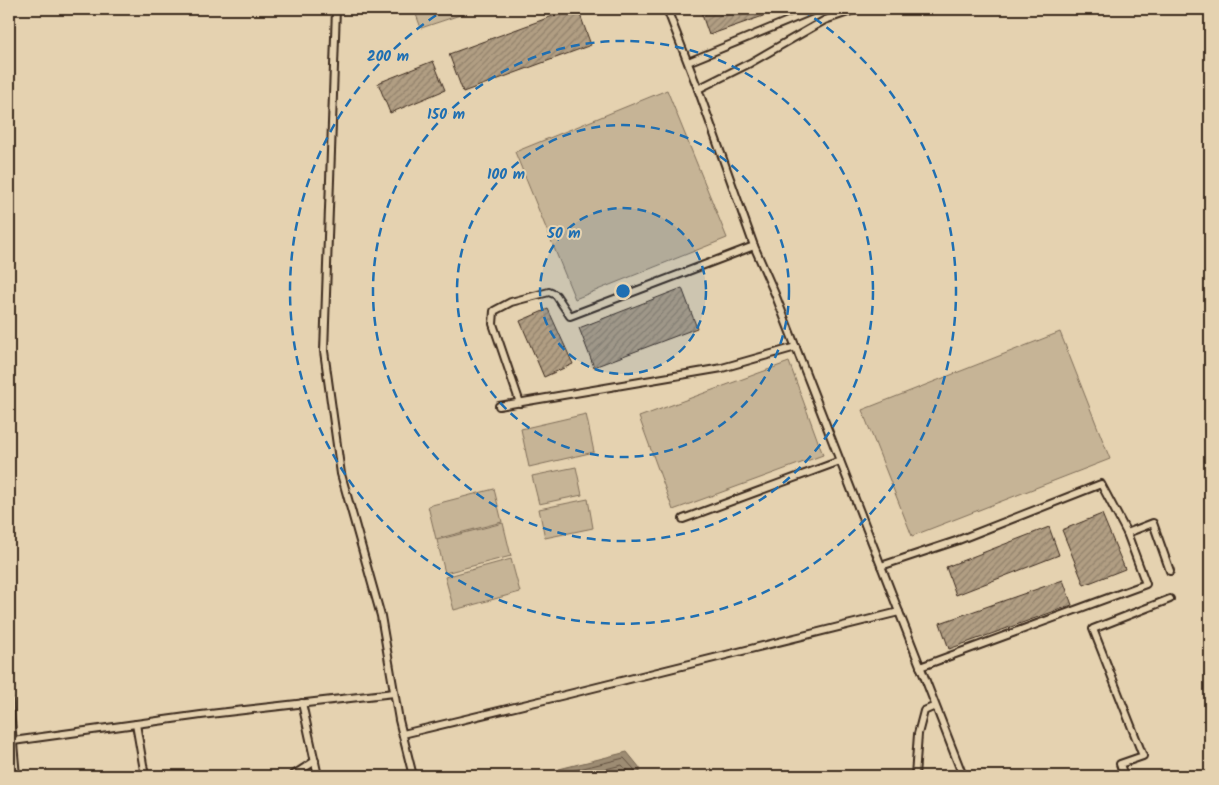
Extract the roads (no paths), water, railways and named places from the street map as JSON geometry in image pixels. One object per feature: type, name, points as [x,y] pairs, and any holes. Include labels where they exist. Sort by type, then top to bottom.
[{"type":"lane","points":[[336,9],[324,351],[341,474],[381,616],[402,734],[413,776]]},
{"type":"lane","points":[[667,9],[698,89],[754,246],[796,347],[962,776]]},
{"type":"lane","points":[[688,62],[817,9]]},
{"type":"lane","points":[[698,89],[825,20],[857,9]]},
{"type":"lane","points":[[520,403],[492,324],[494,311],[510,302],[549,292],[556,295],[570,316],[754,246]]},
{"type":"lane","points":[[499,406],[722,368],[796,347]]},
{"type":"lane","points":[[683,519],[840,461]]},
{"type":"lane","points":[[881,566],[956,541],[1101,484],[1127,533],[1146,584],[920,667]]},
{"type":"lane","points":[[1127,533],[1153,523],[1170,571]]},
{"type":"lane","points":[[1124,776],[1120,764],[1144,756],[1093,629],[1170,599]]},
{"type":"lane","points":[[402,734],[899,612]]},
{"type":"lane","points":[[13,741],[201,715],[394,692]]},
{"type":"lane","points":[[9,699],[16,776]]},
{"type":"lane","points":[[302,703],[318,776]]},
{"type":"lane","points":[[915,776],[918,734],[924,711],[935,706]]},
{"type":"lane","points":[[136,724],[145,776]]},
{"type":"lane","points":[[292,776],[315,761]]},
{"type":"water","points":[[627,752],[640,768],[640,776],[560,776],[559,769]]}]
